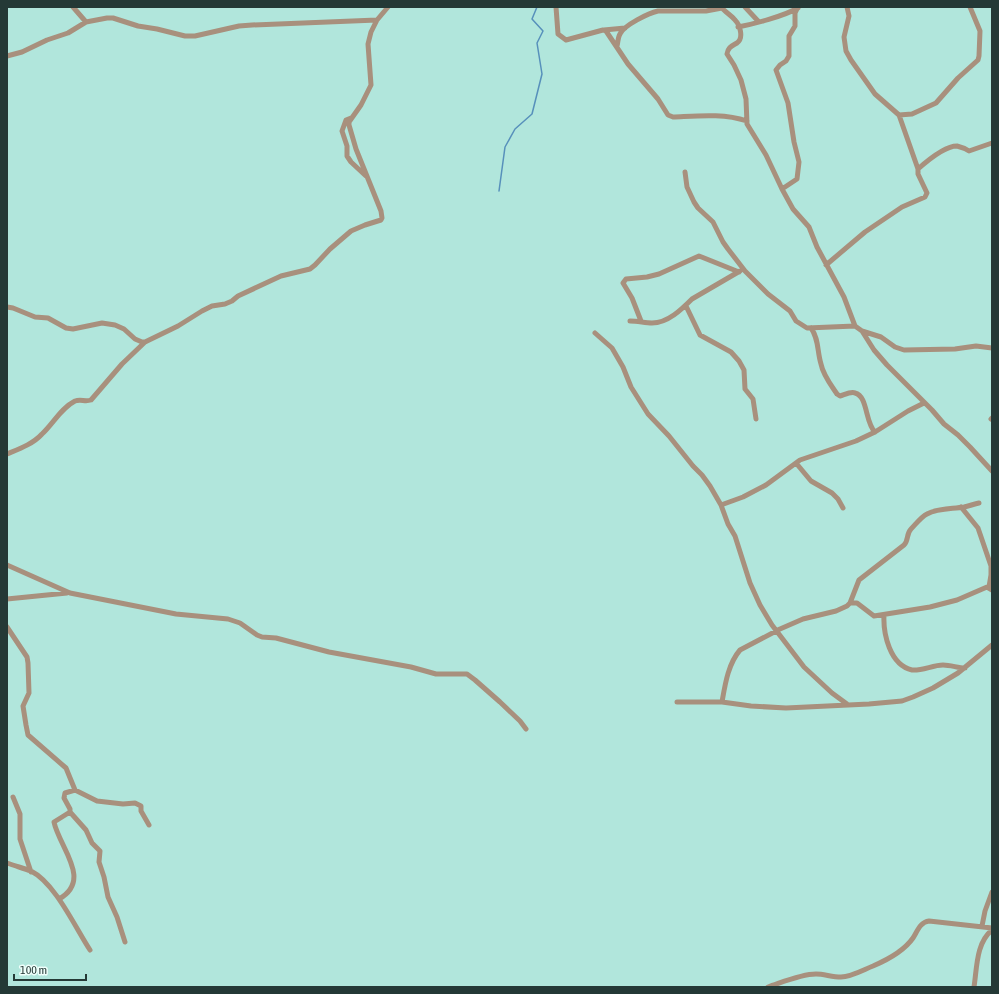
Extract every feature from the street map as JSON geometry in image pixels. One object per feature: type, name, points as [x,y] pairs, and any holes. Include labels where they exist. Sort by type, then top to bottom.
[{"type":"street","points":[[73,7],[86,22]]},
{"type":"street","points":[[7,454],[25,446],[41,435],[63,411],[73,403],[81,400],[90,400],[122,364],[146,342],[178,326],[202,310],[232,301],[238,296],[281,276],[310,269],[334,245],[351,231],[360,226],[381,220],[381,211],[349,125],[351,118],[361,105],[371,85],[368,44],[371,32],[377,20],[388,7]]},
{"type":"street","points":[[556,7],[558,34],[566,40],[604,30],[625,28]]},
{"type":"street","points":[[745,7],[758,21]]},
{"type":"street","points":[[738,27],[750,25],[758,21],[789,12],[798,7]]},
{"type":"street","points":[[782,189],[797,179],[799,162],[794,142],[788,103],[776,70],[786,61],[788,56],[789,36],[795,26],[795,15],[798,7]]},
{"type":"street","points":[[826,264],[865,232],[902,208],[925,197],[927,193],[918,174],[918,169],[900,118],[882,99],[875,94],[848,54],[844,38],[849,16],[847,7]]},
{"type":"street","points":[[900,118],[908,116],[936,103],[958,78],[978,60],[980,31],[970,7]]},
{"type":"street","points":[[617,46],[619,34],[625,28],[652,12],[706,11],[721,8],[736,20],[741,36],[740,40],[728,49],[726,54],[734,65],[741,80],[746,99],[747,124],[766,155],[793,209],[809,227],[817,247],[844,297],[855,326],[862,331],[881,337],[895,347],[904,350],[955,349],[976,346],[992,348]]},
{"type":"street","points":[[7,56],[22,52],[46,40],[68,33],[86,22],[113,18],[138,26],[185,36],[195,36],[238,26],[377,20]]},
{"type":"street","points":[[604,30],[609,34],[628,64],[658,99],[668,115],[673,117],[720,116],[747,121]]},
{"type":"street","points":[[351,118],[346,120],[342,131],[347,156],[351,162],[368,178]]},
{"type":"street","points":[[918,169],[933,157],[952,147],[960,147],[969,151],[992,143]]},
{"type":"street","points":[[685,172],[687,187],[694,202],[698,208],[713,222],[722,242],[741,270],[790,311],[801,326],[811,328],[855,326]]},
{"type":"street","points":[[641,322],[632,298],[623,283],[626,279],[659,274],[699,256],[741,270]]},
{"type":"street","points":[[630,321],[654,323],[666,319],[686,306],[692,299],[741,270]]},
{"type":"street","points":[[686,306],[700,335],[731,352],[740,361],[744,370],[745,389],[753,398],[756,419]]},
{"type":"street","points":[[7,307],[34,317],[48,318],[72,330],[102,323],[115,325],[124,329],[136,339],[146,342]]},
{"type":"street","points":[[811,328],[816,334],[821,365],[827,378],[840,396],[854,392],[859,395],[866,408],[870,425],[875,432]]},
{"type":"street","points":[[862,331],[874,350],[887,365],[944,424],[970,447],[992,471]]},
{"type":"street","points":[[596,333],[612,348],[623,367],[631,387],[648,414],[702,475],[721,505],[728,524],[737,539],[750,583],[760,605],[777,631],[804,667],[832,694],[847,704]]},
{"type":"street","points":[[721,505],[743,497],[766,485],[796,463],[808,457],[856,441],[875,432],[898,416],[924,403]]},
{"type":"street","points":[[796,463],[811,481],[832,493],[838,499],[843,508]]},
{"type":"street","points":[[850,603],[859,580],[904,545],[908,540],[910,530],[925,516],[939,510],[979,503]]},
{"type":"street","points":[[722,702],[728,675],[736,654],[749,645],[803,619],[836,610],[850,603],[857,603],[874,616],[884,615],[916,608],[930,607],[957,600],[990,588],[991,566],[978,528],[961,507]]},
{"type":"street","points":[[7,565],[70,593],[176,614],[228,619],[240,623],[257,635],[276,638],[329,652],[411,667],[436,674],[467,674],[500,702],[520,721],[526,729]]},
{"type":"street","points":[[7,599],[70,593]]},
{"type":"street","points":[[884,615],[885,633],[891,651],[900,663],[913,670],[944,665],[965,668]]},
{"type":"street","points":[[7,627],[27,658],[28,663],[29,693],[23,706],[27,731],[32,738],[66,768],[75,790]]},
{"type":"street","points":[[676,702],[722,702],[767,708],[884,703],[908,699],[940,684],[965,668],[992,645]]},
{"type":"street","points":[[125,942],[117,917],[108,897],[100,862],[100,851],[92,843],[86,830],[70,812],[64,795],[68,791],[75,790],[97,801],[120,804],[139,804],[141,806],[141,811],[149,825]]},
{"type":"street","points":[[13,797],[20,814],[20,839],[31,872]]},
{"type":"street","points":[[58,899],[70,891],[72,887],[73,871],[71,860],[57,832],[54,822],[70,812]]},
{"type":"street","points":[[7,863],[31,872],[49,886],[90,950]]},
{"type":"street","points":[[982,926],[985,911],[992,892]]},
{"type":"street","points":[[768,987],[815,974],[842,977],[848,976],[873,966],[904,948],[910,942],[921,924],[925,921],[982,926],[992,929],[986,936],[980,948],[974,987]]},
{"type":"waterway","points":[[499,191],[505,147],[515,129],[532,114],[542,74],[537,43],[543,31],[532,19],[537,7]]}]
